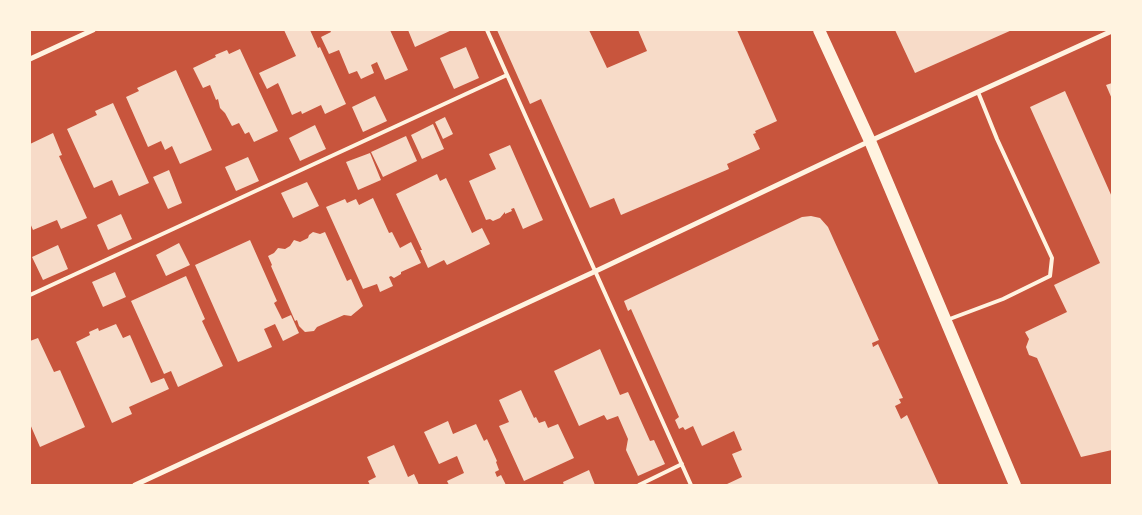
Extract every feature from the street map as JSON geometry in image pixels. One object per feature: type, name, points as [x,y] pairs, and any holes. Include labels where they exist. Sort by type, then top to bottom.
[{"type":"main road","points":[[819,30],[870,141],[1015,485]]},
{"type":"street","points":[[30,59],[93,30]]},
{"type":"street","points":[[135,485],[596,272],[870,141],[1112,31]]},
{"type":"lane","points":[[487,30],[692,485]]},
{"type":"lane","points":[[30,296],[507,75]]},
{"type":"lane","points":[[945,320],[1004,299],[1050,276],[1052,258],[997,139],[978,92]]},
{"type":"lane","points":[[639,485],[682,464]]},
{"type":"building","points":[[284,30],[310,30],[318,48],[320,47],[346,104],[325,114],[321,105],[302,114],[301,111],[292,115],[278,83],[267,89],[259,73],[296,56]]},
{"type":"building","points":[[330,30],[390,30],[408,70],[385,80],[377,62],[371,65],[374,73],[361,79],[357,71],[349,74],[339,50],[329,54],[321,37],[331,32]]},
{"type":"building","points":[[408,30],[452,30],[415,47]]},
{"type":"building","points":[[497,30],[589,30],[607,68],[647,51],[638,30],[737,30],[777,121],[755,131],[756,133],[753,134],[760,149],[727,164],[729,169],[621,215],[614,198],[590,208],[541,99],[530,104]]},
{"type":"building","points":[[895,30],[1012,30],[915,73]]},
{"type":"building","points":[[466,47],[479,78],[454,89],[440,58]]},
{"type":"building","points":[[240,49],[278,131],[254,142],[249,132],[245,134],[239,123],[232,126],[220,108],[218,99],[216,100],[210,85],[203,88],[193,68],[227,50],[229,54]]},
{"type":"building","points":[[176,70],[212,150],[180,164],[172,146],[165,150],[161,141],[148,147],[126,97],[139,91],[137,88]]},
{"type":"building","points":[[1112,83],[1112,99],[1106,85]]},
{"type":"building","points":[[1065,91],[1112,197],[1112,450],[1081,457],[1037,358],[1029,355],[1026,347],[1029,339],[1025,332],[1067,312],[1054,285],[1100,263],[1030,107]]},
{"type":"building","points":[[375,96],[387,121],[363,132],[352,107]]},
{"type":"building","points":[[113,103],[149,183],[119,196],[112,180],[94,188],[67,129],[97,115],[95,111]]},
{"type":"building","points":[[445,117],[453,134],[443,139],[435,122]]},
{"type":"building","points":[[433,124],[444,149],[422,159],[411,135]]},
{"type":"building","points":[[315,125],[326,149],[300,161],[289,138]]},
{"type":"building","points":[[53,133],[62,155],[59,156],[87,218],[61,229],[57,220],[33,230],[30,223],[30,144]]},
{"type":"building","points":[[406,136],[417,161],[383,177],[371,152]]},
{"type":"building","points":[[510,145],[543,220],[523,229],[514,208],[493,221],[490,219],[486,220],[469,181],[496,169],[489,154]]},
{"type":"building","points":[[370,153],[381,180],[358,190],[346,162]]},
{"type":"building","points":[[248,157],[259,181],[236,191],[225,167]]},
{"type":"building","points":[[169,170],[182,203],[168,209],[153,177]]},
{"type":"building","points":[[437,174],[440,181],[446,178],[472,233],[482,228],[490,244],[447,265],[444,260],[428,268],[420,250],[422,250],[396,194]]},
{"type":"building","points":[[307,182],[319,206],[293,218],[281,193]]},
{"type":"building","points":[[373,198],[389,233],[392,232],[400,248],[411,242],[421,263],[401,272],[401,274],[394,278],[389,277],[393,286],[380,292],[377,284],[363,289],[326,207],[345,199],[347,203],[356,199],[359,205]]},
{"type":"building","points":[[121,214],[132,239],[108,250],[97,225]]},
{"type":"building","points":[[802,217],[820,218],[828,227],[879,340],[872,343],[873,347],[878,344],[903,398],[899,399],[901,403],[895,406],[901,419],[907,415],[939,485],[725,485],[742,477],[732,454],[742,450],[734,431],[702,446],[693,426],[685,430],[683,427],[679,429],[675,420],[679,417],[631,309],[628,311],[624,301]]},
{"type":"building","points":[[313,232],[320,234],[325,232],[347,281],[351,279],[363,306],[351,316],[344,315],[317,327],[314,331],[305,332],[299,326],[297,320],[295,321],[268,256],[278,248],[285,249],[290,246],[294,240],[300,242],[308,238]]},
{"type":"building","points":[[250,240],[277,301],[274,303],[282,319],[291,315],[299,333],[283,341],[275,324],[264,329],[272,347],[238,362],[195,265]]},
{"type":"building","points":[[179,243],[190,265],[166,276],[156,255]]},
{"type":"building","points":[[58,245],[68,269],[43,280],[32,257]]},
{"type":"building","points":[[115,272],[126,297],[103,307],[92,282]]},
{"type":"building","points":[[186,276],[205,319],[202,321],[223,366],[178,387],[171,371],[164,374],[131,301]]},
{"type":"building","points":[[116,324],[123,338],[130,335],[151,383],[164,378],[169,389],[129,407],[132,414],[112,423],[76,342],[90,335],[89,332],[98,328],[99,331]]},
{"type":"building","points":[[38,338],[54,372],[60,370],[85,427],[40,447],[30,424],[30,341]]},
{"type":"building","points":[[600,349],[620,395],[628,392],[650,441],[654,440],[665,464],[638,476],[626,450],[628,439],[618,416],[607,420],[604,415],[579,426],[554,371]]},
{"type":"building","points":[[521,390],[534,418],[536,417],[539,423],[545,421],[548,428],[558,424],[574,458],[524,481],[499,426],[509,422],[499,400]]},
{"type":"building","points":[[448,421],[453,434],[476,424],[484,441],[487,439],[497,461],[499,470],[495,472],[497,477],[501,475],[506,485],[449,485],[447,481],[464,473],[457,456],[439,464],[424,432]]},
{"type":"building","points":[[394,445],[408,477],[414,474],[419,485],[370,485],[368,481],[376,477],[367,457]]},
{"type":"building","points":[[589,470],[595,485],[564,485],[563,482]]}]
